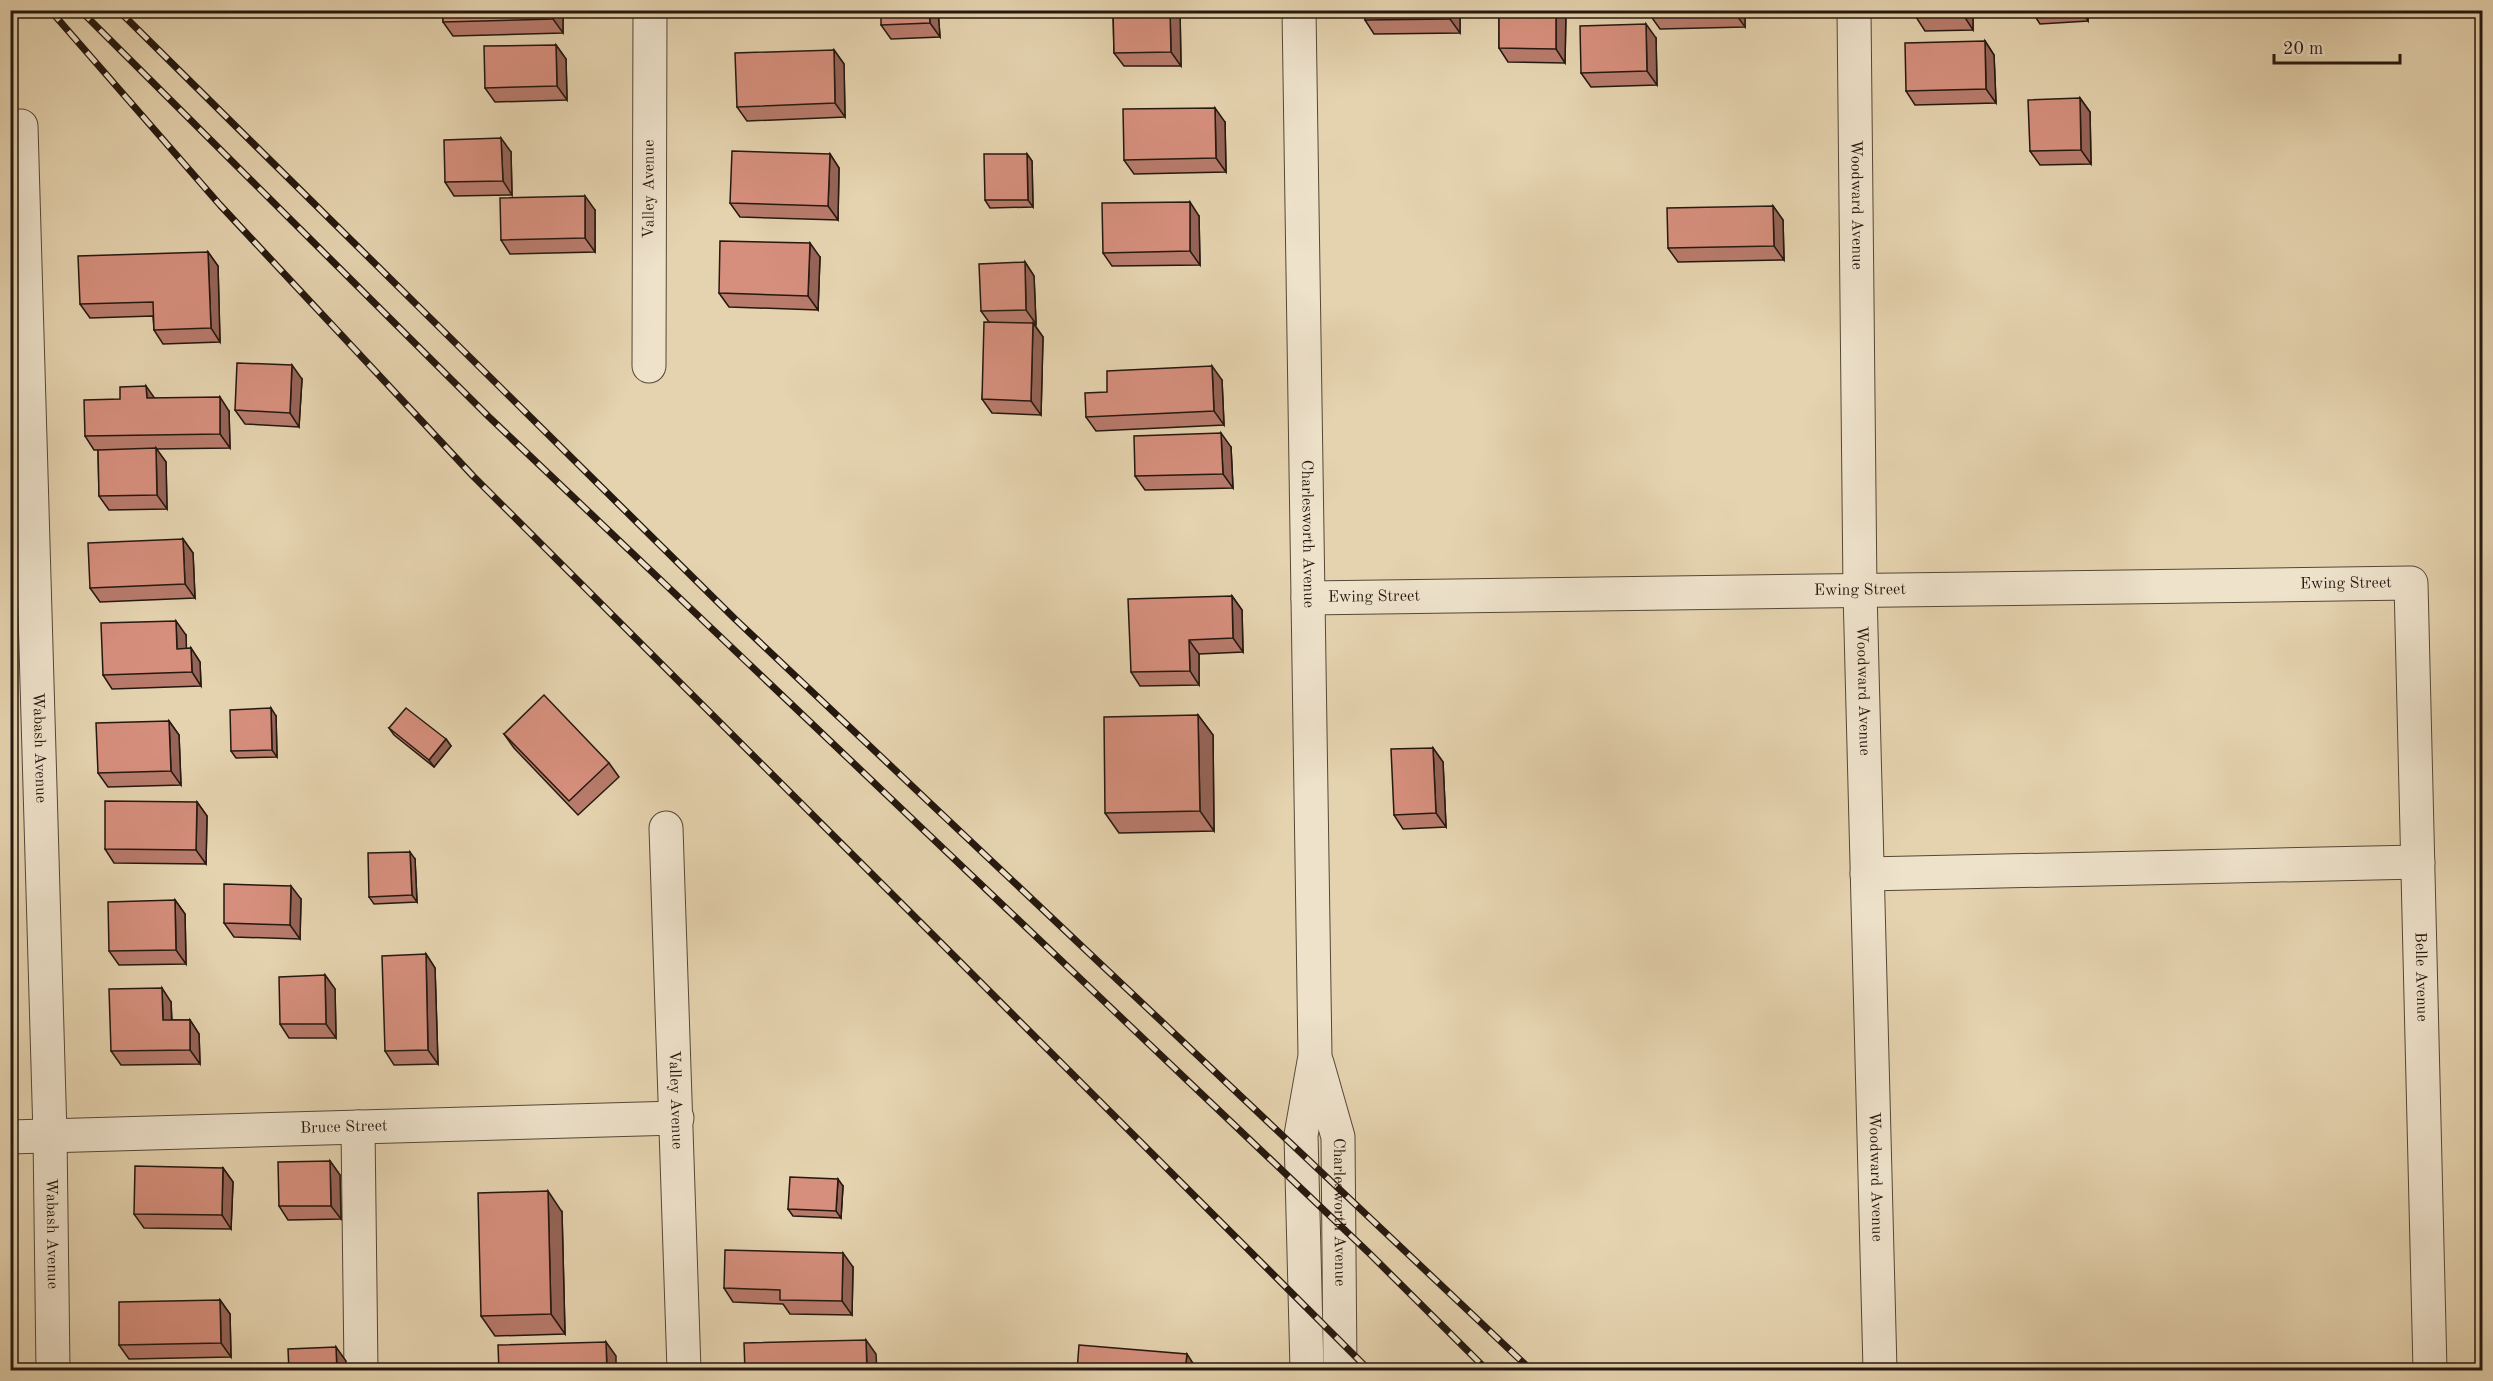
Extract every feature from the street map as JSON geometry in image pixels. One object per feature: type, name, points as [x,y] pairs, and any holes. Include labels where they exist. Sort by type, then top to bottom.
[{"type":"street","name":"Valley Avenue","points":[[649,366],[650,10]]},
{"type":"street","name":"Charlesworth Avenue","points":[[1299,10],[1315,1056],[1301,1135],[1307,1371]]},
{"type":"street","name":"Woodward Avenue","points":[[1854,10],[1860,591],[1880,1371]]},
{"type":"street","name":"Wabash Avenue","points":[[21,126],[50,1135],[53,1371]]},
{"type":"street","name":"Ewing Street","points":[[1308,598],[2411,583]]},
{"type":"street","name":"Belle Avenue","points":[[2411,583],[2430,1371]]},
{"type":"street","name":"Valley Avenue","points":[[666,828],[684,1371]]},
{"type":"street","points":[[1867,873],[2418,862]]},
{"type":"street","name":"Charlesworth Avenue","points":[[1315,1056],[1338,1137],[1340,1371]]},
{"type":"street","name":"Bruce Street","points":[[10,1137],[677,1118]]},
{"type":"street","points":[[358,1127],[361,1371]]},
{"type":"building","points":[[443,10],[553,10],[553,19],[443,22]]},
{"type":"building","points":[[881,10],[929,10],[930,23],[881,25]]},
{"type":"building","points":[[1113,10],[1170,10],[1171,52],[1114,53]]},
{"type":"building","points":[[1365,10],[1450,10],[1450,19],[1365,20]]},
{"type":"building","points":[[1499,10],[1556,10],[1556,49],[1499,48]]},
{"type":"building","points":[[1650,10],[1735,10],[1735,13],[1650,15]]},
{"type":"building","points":[[1915,10],[1963,10],[1964,16],[1916,17]]},
{"type":"building","points":[[1646,24],[1647,71],[1581,73],[1580,26]]},
{"type":"building","points":[[1985,41],[1986,89],[1906,91],[1905,43]]},
{"type":"building","points":[[556,45],[557,86],[485,88],[484,46]]},
{"type":"building","points":[[834,50],[835,103],[737,107],[735,53]]},
{"type":"building","points":[[2080,98],[2081,150],[2030,151],[2028,100]]},
{"type":"building","points":[[1215,108],[1216,158],[1124,160],[1123,109]]},
{"type":"building","points":[[501,138],[503,181],[445,182],[444,140]]},
{"type":"building","points":[[732,151],[830,154],[828,206],[730,203]]},
{"type":"building","points":[[984,154],[1027,154],[1028,200],[985,200]]},
{"type":"building","points":[[585,196],[585,238],[501,240],[500,198]]},
{"type":"building","points":[[1190,202],[1190,251],[1103,253],[1102,203]]},
{"type":"building","points":[[1773,206],[1774,246],[1668,248],[1667,208]]},
{"type":"building","points":[[720,241],[810,243],[808,296],[719,293]]},
{"type":"building","points":[[208,252],[211,328],[154,330],[153,302],[80,304],[78,256]]},
{"type":"building","points":[[1025,262],[1026,310],[981,311],[979,264]]},
{"type":"building","points":[[984,322],[1033,323],[1031,401],[982,399]]},
{"type":"building","points":[[237,363],[292,365],[290,413],[235,410]]},
{"type":"building","points":[[1212,366],[1214,411],[1086,417],[1085,393],[1107,392],[1107,371]]},
{"type":"building","points":[[146,386],[147,398],[220,397],[220,434],[85,436],[84,400],[120,399],[120,387]]},
{"type":"building","points":[[1221,433],[1223,474],[1135,476],[1134,436]]},
{"type":"building","points":[[156,448],[157,495],[99,496],[98,450]]},
{"type":"building","points":[[183,539],[185,584],[90,588],[88,543]]},
{"type":"building","points":[[1232,596],[1233,638],[1189,640],[1190,671],[1131,672],[1128,599]]},
{"type":"building","points":[[176,621],[177,649],[191,648],[192,672],[103,675],[101,623]]},
{"type":"building","points":[[544,695],[609,763],[569,801],[504,734]]},
{"type":"building","points":[[271,708],[272,750],[231,751],[230,710]]},
{"type":"building","points":[[406,708],[446,739],[429,760],[389,728]]},
{"type":"building","points":[[1198,715],[1200,811],[1105,813],[1104,717]]},
{"type":"building","points":[[169,721],[171,771],[98,773],[96,723]]},
{"type":"building","points":[[1433,748],[1436,813],[1394,815],[1391,749]]},
{"type":"building","points":[[105,801],[197,802],[196,850],[105,849]]},
{"type":"building","points":[[410,852],[412,895],[369,897],[368,853]]},
{"type":"building","points":[[224,884],[291,886],[290,925],[224,923]]},
{"type":"building","points":[[175,900],[176,950],[109,951],[108,902]]},
{"type":"building","points":[[426,954],[428,1050],[385,1051],[382,956]]},
{"type":"building","points":[[325,975],[326,1024],[280,1024],[279,977]]},
{"type":"building","points":[[162,988],[163,1020],[190,1020],[190,1050],[111,1051],[109,989]]},
{"type":"building","points":[[330,1161],[331,1206],[279,1206],[278,1162]]},
{"type":"building","points":[[135,1166],[223,1168],[222,1215],[134,1214]]},
{"type":"building","points":[[790,1177],[838,1179],[836,1211],[788,1209]]},
{"type":"building","points":[[548,1191],[551,1314],[481,1316],[478,1193]]},
{"type":"building","points":[[725,1250],[843,1253],[842,1301],[780,1300],[780,1290],[724,1288]]},
{"type":"building","points":[[220,1300],[221,1343],[119,1345],[119,1302]]},
{"type":"building","points":[[866,1340],[867,1371],[745,1371],[744,1343]]},
{"type":"building","points":[[606,1342],[607,1371],[499,1371],[498,1345]]},
{"type":"building","points":[[1079,1345],[1187,1354],[1185,1371],[1077,1371]]},
{"type":"building","points":[[336,1347],[337,1371],[289,1371],[288,1349]]},
{"type":"railway","points":[[50,10],[220,205],[473,476],[1369,1370]]},
{"type":"railway","points":[[80,10],[489,417],[1369,1253],[1487,1370]]},
{"type":"railway","points":[[118,10],[735,619],[1531,1370]]}]
